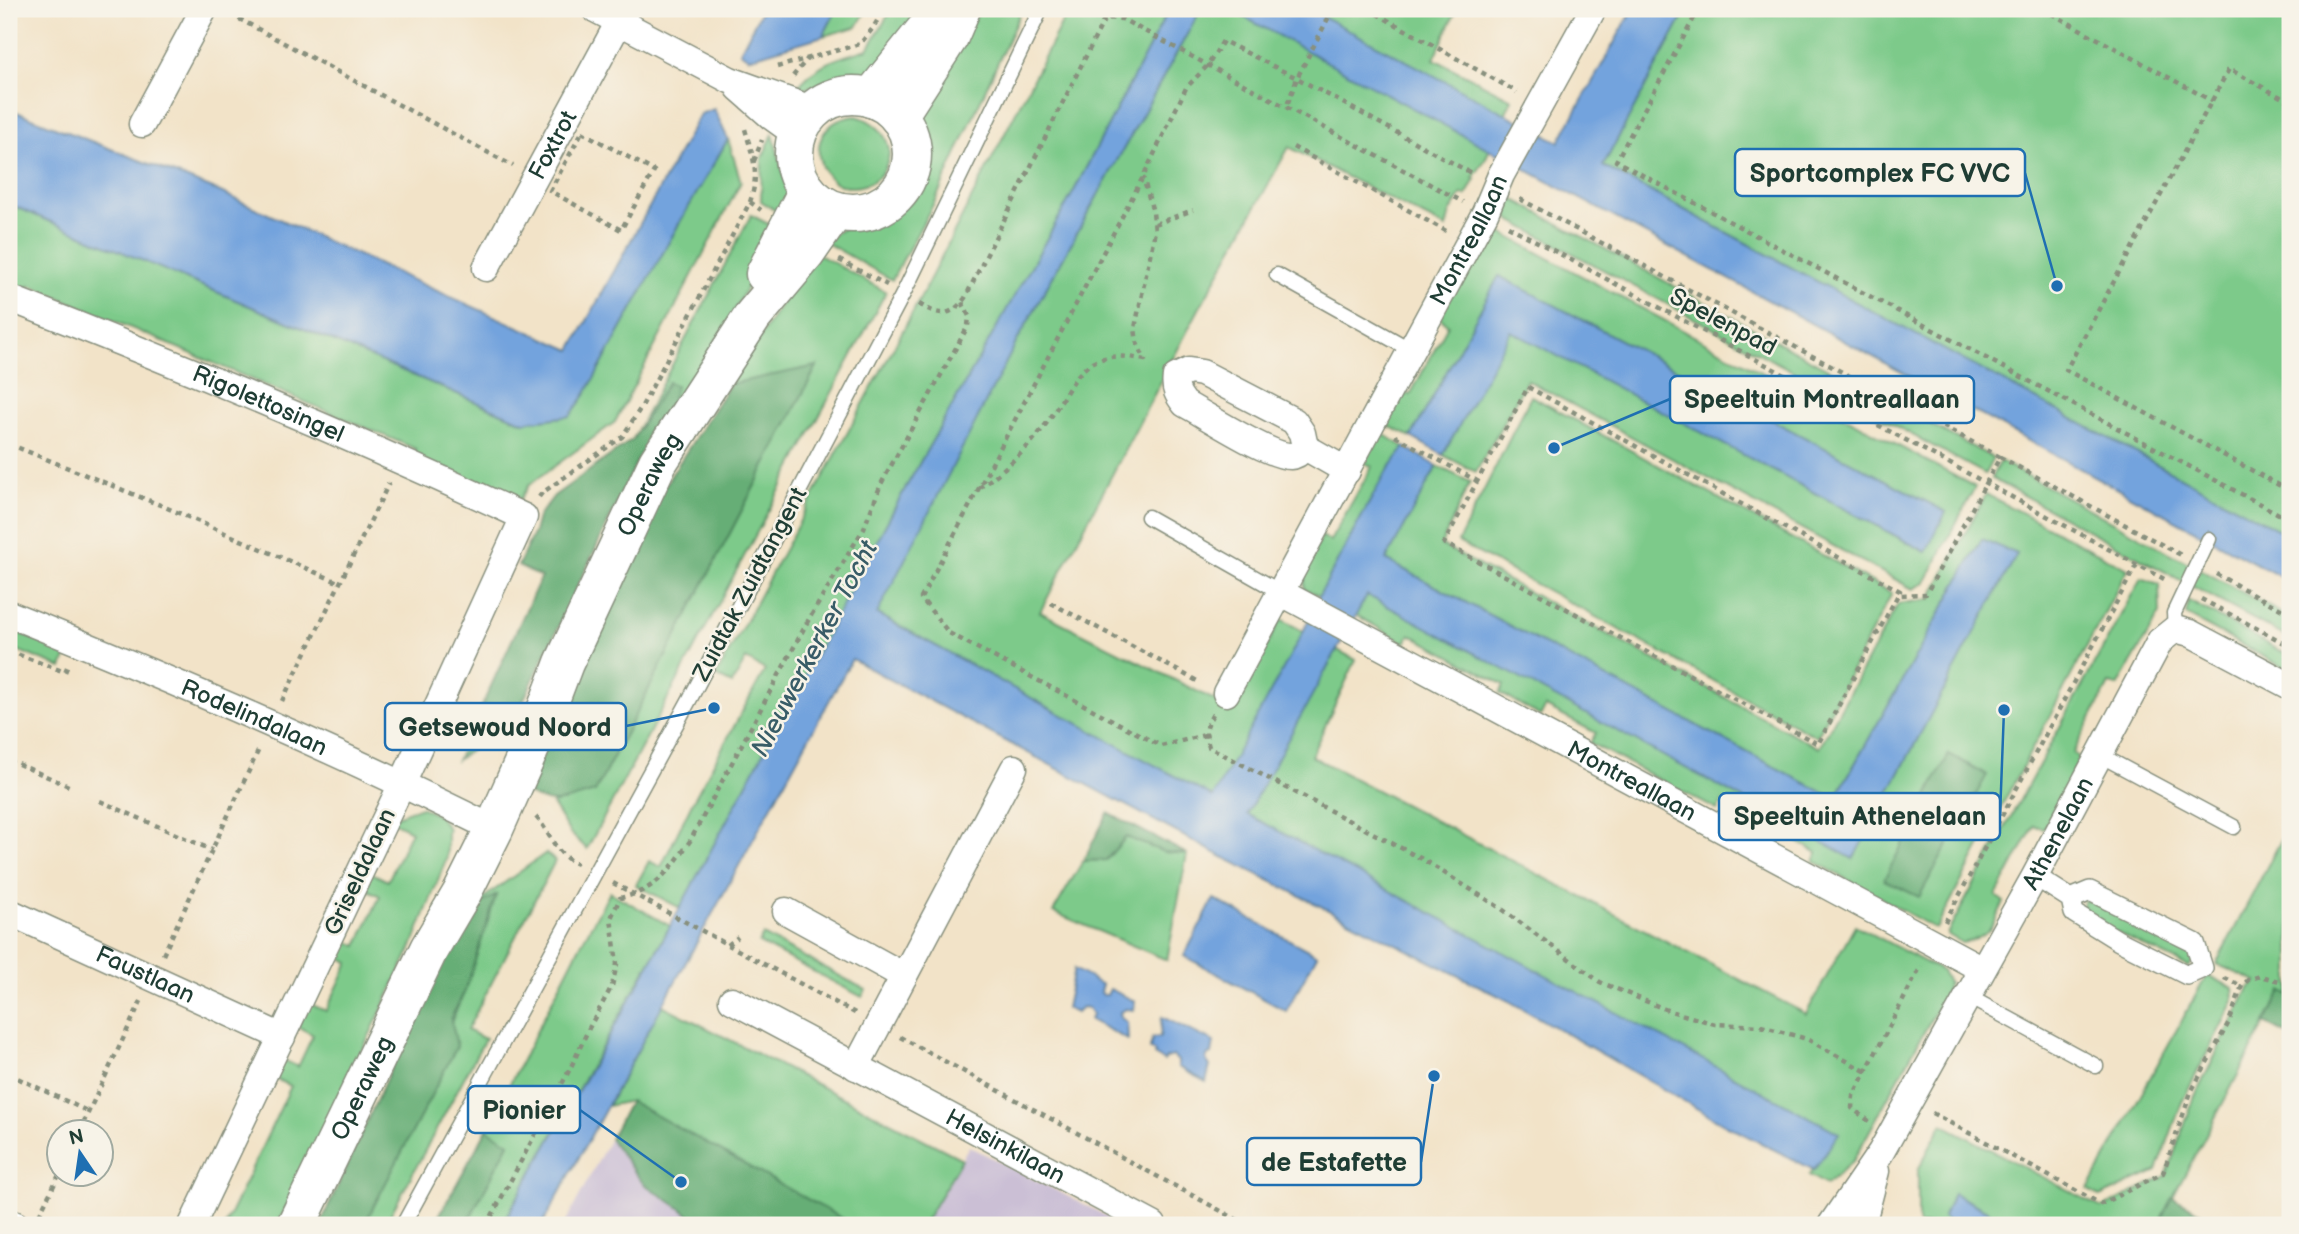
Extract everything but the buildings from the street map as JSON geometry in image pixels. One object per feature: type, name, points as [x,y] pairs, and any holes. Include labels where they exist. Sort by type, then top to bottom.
[{"type":"main road","points":[[885,107],[924,32],[952,9]]},
{"type":"main road","points":[[885,107],[949,37],[961,9]]},
{"type":"main road","points":[[841,96],[862,96],[885,107],[908,132],[912,151],[910,169],[902,187],[889,201],[873,210],[854,213],[821,201],[799,179],[794,165],[794,150],[805,122],[822,103],[841,96]]},
{"type":"main road","name":"Operaweg","points":[[296,1225],[429,949],[462,893],[492,817],[542,720],[564,663],[658,462],[753,316],[761,280],[821,201]]},
{"type":"street","points":[[142,124],[204,9]]},
{"type":"street","points":[[595,9],[623,15],[805,122]]},
{"type":"street","name":"Montreallaan","points":[[1218,690],[1282,593],[1485,213],[1499,181],[1593,9]]},
{"type":"street","name":"Foxtrot","points":[[486,268],[542,185],[623,15]]},
{"type":"street","name":"Rigolettosingel","points":[[9,299],[161,358],[524,517]]},
{"type":"street","points":[[1305,447],[1347,471]]},
{"type":"street","name":"Griseldalaan","points":[[192,1225],[402,784],[524,517]]},
{"type":"street","name":"Montreallaan","points":[[1282,593],[1982,969]]},
{"type":"street","name":"Rodelindalaan","points":[[9,614],[107,654],[402,784],[492,817]]},
{"type":"street","points":[[2175,629],[2190,633],[2290,686]]},
{"type":"street","name":"Athenelaan","points":[[1831,1225],[1881,1152],[2035,876],[2160,641],[2175,629]]},
{"type":"street","points":[[856,1067],[1014,768]]},
{"type":"street","points":[[2035,876],[2071,899],[2074,912],[2119,940],[2187,975],[2203,968],[2195,943],[2090,891],[2071,899]]},
{"type":"street","points":[[786,911],[904,976]]},
{"type":"street","name":"Faustlaan","points":[[9,912],[282,1037]]},
{"type":"street","name":"Helsinkilaan","points":[[732,1000],[1153,1225]]},
{"type":"street","name":"Athenelaan","points":[[1862,1225],[1881,1152]]},
{"type":"street","points":[[9,1222],[26,1223]]},
{"type":"lane","name":"Zuidtak Zuidtangent","points":[[403,1225],[692,695],[903,294],[1041,9]]},
{"type":"lane","points":[[1277,275],[1411,350]]},
{"type":"lane","points":[[1148,517],[1282,593]]},
{"type":"lane","points":[[2175,629],[2174,613],[2209,539]]},
{"type":"lane","points":[[2098,754],[2234,827]]},
{"type":"lane","points":[[1967,996],[2096,1066]]},
{"type":"path","points":[[220,9],[621,230],[653,171],[582,132],[542,185]]},
{"type":"path","points":[[808,58],[860,44],[884,9]]},
{"type":"path","points":[[1286,108],[1297,78],[1333,9]]},
{"type":"path","points":[[1368,9],[1539,109]]},
{"type":"path","points":[[1699,9],[1616,161],[2290,520]]},
{"type":"path","points":[[2043,9],[2212,101]]},
{"type":"path","name":"Spelenpad","points":[[1139,29],[2290,646]]},
{"type":"path","points":[[2137,565],[1865,1071],[1807,1039],[1761,1026],[1715,1024],[1667,1010],[1600,982],[1502,909],[1422,859],[1219,754],[1209,747],[1205,735],[1161,746],[949,633],[921,598],[1143,177],[1186,88],[1208,65],[1223,41],[1499,181],[2290,614]]},
{"type":"path","points":[[2290,102],[2230,69],[2066,370],[2290,491]]},
{"type":"path","points":[[1293,147],[1453,235]]},
{"type":"path","points":[[524,517],[542,493],[622,437],[642,406],[750,202],[756,183],[754,161]]},
{"type":"path","points":[[978,488],[1005,469],[1045,425],[1077,374],[1096,360],[1110,356],[1145,360],[1137,343],[1135,328],[1155,225],[1143,177]]},
{"type":"path","points":[[1155,225],[1193,210]]},
{"type":"path","points":[[487,1225],[571,1068],[611,986],[617,964],[611,918],[620,898],[634,895],[670,871],[690,841],[809,619],[864,528],[881,484],[968,326],[970,316],[962,302]]},
{"type":"path","points":[[1528,387],[1900,591],[1818,744],[1444,543],[1477,481],[1528,387]]},
{"type":"path","points":[[1372,424],[1477,481]]},
{"type":"path","points":[[9,444],[340,583]]},
{"type":"path","points":[[1898,594],[1926,594],[2000,457]]},
{"type":"path","points":[[1051,603],[1218,690]]},
{"type":"path","points":[[9,760],[73,788]]},
{"type":"path","points":[[100,801],[212,850]]},
{"type":"path","points":[[492,817],[533,814],[543,824],[552,844],[562,855],[1247,1225]]},
{"type":"path","points":[[728,945],[738,937]]},
{"type":"path","points":[[1942,1118],[2101,1204],[2163,1173],[2191,1092],[2229,1022],[2242,986],[2248,979],[2260,976],[2290,984]]},
{"type":"path","points":[[86,1118],[152,978]]},
{"type":"path","points":[[9,1074],[89,1112]]},
{"type":"path","points":[[26,1223],[49,1188]]},
{"type":"shaded area","points":[[630,1101],[854,1225],[564,1225]]},
{"type":"shaded area","points":[[969,1146],[1124,1225],[923,1225]]},
{"type":"green space","points":[[837,9],[867,9],[857,27],[823,36]]},
{"type":"green space","points":[[892,9],[933,9],[867,75],[848,81],[796,89],[820,67],[868,49]]},
{"type":"green space","points":[[981,9],[1022,9],[936,199],[892,280],[823,241],[847,226],[889,216],[914,199],[927,171],[927,137],[921,121],[930,88]]},
{"type":"green space","points":[[1069,9],[1169,9],[1074,191],[905,489],[680,908],[636,885],[649,861],[661,867],[693,801],[765,670],[746,659],[732,684],[716,676],[915,308]]},
{"type":"green space","points":[[1201,9],[1457,9],[1434,59],[1512,99],[1485,160],[1473,178],[1475,179],[1466,196],[1462,194],[1450,213],[1446,228],[1289,147],[1199,309],[1040,612],[1232,709],[1281,619],[1356,660],[1311,756],[1806,1014],[1855,925],[1942,971],[1948,982],[1946,992],[1853,1161],[1826,1185],[1809,1175],[1838,1133],[1213,798],[876,613],[1017,341]]},
{"type":"green space","points":[[1687,9],[2290,9],[2290,536],[1603,166]]},
{"type":"green space","points":[[856,116],[873,124],[880,131],[888,146],[889,155],[887,164],[876,179],[864,185],[847,187],[834,181],[825,171],[820,158],[820,144],[825,131],[837,121]]},
{"type":"green space","points":[[773,134],[788,192],[784,216],[761,201],[762,158]]},
{"type":"green space","points":[[728,139],[741,182],[615,422],[529,485],[516,505],[413,458],[416,449],[30,285],[26,292],[9,284],[9,204],[523,422],[570,416],[585,395]]},
{"type":"green space","points":[[1507,196],[1993,458],[1985,474],[1512,221],[1504,210]]},
{"type":"green space","points":[[751,215],[778,229],[726,326],[667,416],[633,439]]},
{"type":"green space","points":[[1487,231],[1498,231],[1975,487],[1925,583],[1913,589],[1527,380],[1476,472],[1443,455],[1511,330],[1925,552],[1946,512],[1499,276],[1411,437],[1382,423],[1401,392],[1410,395],[1448,325],[1439,317]]},
{"type":"green space","points":[[814,252],[886,292],[587,849],[570,833],[552,804],[595,792],[816,368],[730,384]]},
{"type":"green space","points":[[817,366],[595,792],[552,802],[525,792],[665,485],[730,384]]},
{"type":"green space","points":[[668,382],[676,386],[667,416],[640,455],[515,718],[457,760],[541,577],[518,566],[538,517],[554,496],[633,439]]},
{"type":"green space","points":[[1531,396],[1892,593],[1817,737],[1458,542]]},
{"type":"green space","points":[[1379,432],[1405,447],[1383,477],[1319,596],[1304,589],[1306,564],[1322,536],[1330,541],[1372,467],[1363,462]]},
{"type":"green space","points":[[2000,461],[2290,618],[2290,639],[1991,478]]},
{"type":"green space","points":[[1437,466],[1470,482],[1441,545],[1819,748],[1898,604],[1930,599],[1986,494],[2128,569],[1936,929],[1814,861],[1818,853],[1723,801],[1717,810],[1590,743],[1596,733],[1546,707],[1540,716],[1500,693],[1504,685],[1410,634],[1405,643],[1356,615],[1367,594],[1853,859],[2017,554],[1982,539],[1835,799],[1386,560]]},
{"type":"green space","points":[[2141,578],[2159,584],[2160,613],[2118,686],[2109,684],[2073,753],[2080,759],[2044,828],[2034,826],[1996,896],[2004,902],[1993,924],[1979,938],[1962,943],[1947,934]]},
{"type":"green space","points":[[2185,599],[2290,656],[2290,671],[2186,615],[2188,603]]},
{"type":"green space","points":[[9,629],[68,653],[62,668],[9,647]]},
{"type":"green space","points":[[1949,754],[1987,775],[1919,897],[1884,880]]},
{"type":"green space","points":[[421,807],[439,816],[449,830],[447,857],[411,949],[278,1225],[225,1225],[291,1086],[273,1078],[282,1059],[298,1067],[313,1035],[297,1026],[308,1003],[326,1011],[349,962],[331,953],[339,937],[357,946],[380,896],[362,887],[370,872],[388,881],[411,831],[393,822],[396,816]]},
{"type":"green space","points":[[1108,813],[1187,854],[1164,852],[1126,837],[1106,860],[1083,861]]},
{"type":"green space","points":[[2290,823],[2290,996],[2282,992],[2158,1225],[2013,1225],[1953,1193],[1944,1217],[1953,1225],[1918,1225],[1918,1170],[1942,1124],[2102,1208],[2166,1176],[2195,1096],[2249,988],[2257,982],[2216,964]]},
{"type":"green space","points":[[1126,837],[1164,852],[1187,854],[1167,960],[1053,912],[1083,861],[1106,860]]},
{"type":"green space","points":[[546,853],[555,861],[467,1030],[485,1039],[385,1225],[361,1225],[465,991],[496,896],[461,914]]},
{"type":"green space","points":[[610,892],[670,926],[502,1225],[466,1225],[509,1143],[487,1129]]},
{"type":"green space","points":[[496,895],[465,991],[451,1018],[457,1046],[364,1225],[320,1225],[461,914]]},
{"type":"green space","points":[[2085,899],[2185,946],[2194,960],[2189,967],[2094,922],[2082,906]]},
{"type":"green space","points":[[763,935],[866,990],[862,997],[759,943]]},
{"type":"green space","points":[[2207,975],[2233,988],[2234,1001],[2182,1102],[2157,1171],[2100,1197],[2088,1190]]},
{"type":"green space","points":[[2282,991],[2290,996],[2290,1036],[2265,1023]]},
{"type":"green space","points":[[662,1005],[962,1159],[923,1225],[854,1225],[630,1101],[608,1106]]},
{"type":"green space","points":[[630,1101],[854,1225],[705,1225],[643,1183],[610,1139]]},
{"type":"green space","points":[[487,1129],[509,1143],[466,1225],[434,1225]]},
{"type":"green space","points":[[2172,1197],[2225,1225],[2158,1225]]},
{"type":"water","points":[[762,9],[837,9],[823,36],[749,58],[740,52]]},
{"type":"water","points":[[1169,9],[1201,9],[1017,341],[877,614],[1213,797],[1383,477],[1405,447],[1437,466],[1386,560],[1835,799],[1982,539],[2017,554],[1853,859],[1367,595],[1247,814],[1839,1133],[1814,1170],[1726,1125],[1509,1001],[1221,856],[852,659],[542,1225],[502,1225],[646,971],[905,489],[1074,191]]},
{"type":"water","points":[[1229,9],[1309,9],[1559,142],[1633,9],[1687,9],[1603,166],[2290,536],[2290,582]]},
{"type":"water","points":[[9,109],[218,191],[571,350],[700,114],[714,109],[728,139],[585,395],[570,416],[524,422],[9,204]]},
{"type":"water","points":[[1499,276],[1946,512],[1926,552],[1511,331],[1443,455],[1411,437]]},
{"type":"water","points":[[1214,899],[1317,955],[1286,1011],[1184,956]]},
{"type":"water","points":[[1074,969],[1102,985],[1100,991],[1103,995],[1107,995],[1110,989],[1135,1001],[1134,1010],[1126,1009],[1120,1012],[1121,1018],[1127,1022],[1128,1040],[1090,1020],[1092,1014],[1088,1008],[1082,1007],[1076,1013],[1066,1008]]},
{"type":"water","points":[[1162,1017],[1214,1042],[1212,1054],[1208,1055],[1206,1060],[1210,1066],[1206,1082],[1178,1067],[1178,1061],[1173,1056],[1164,1061],[1154,1055],[1155,1052],[1150,1049],[1152,1038],[1160,1037]]},
{"type":"water","points":[[1953,1193],[2013,1225],[1953,1225],[1944,1217]]},
{"type":"place","name":"Sportcomplex FC VVC","points":[[2057,286]]},
{"type":"place","name":"Speeltuin Montreallaan","points":[[1554,448]]},
{"type":"place","name":"Getsewoud Noord","points":[[714,708]]},
{"type":"place","name":"Speeltuin Athenelaan","points":[[2004,710]]},
{"type":"place","name":"de Estafette","points":[[1434,1076]]},
{"type":"place","name":"Pionier","points":[[681,1182]]},
{"type":"water label","name":"Nieuwerkerker Tocht","points":[[815,649]]}]
